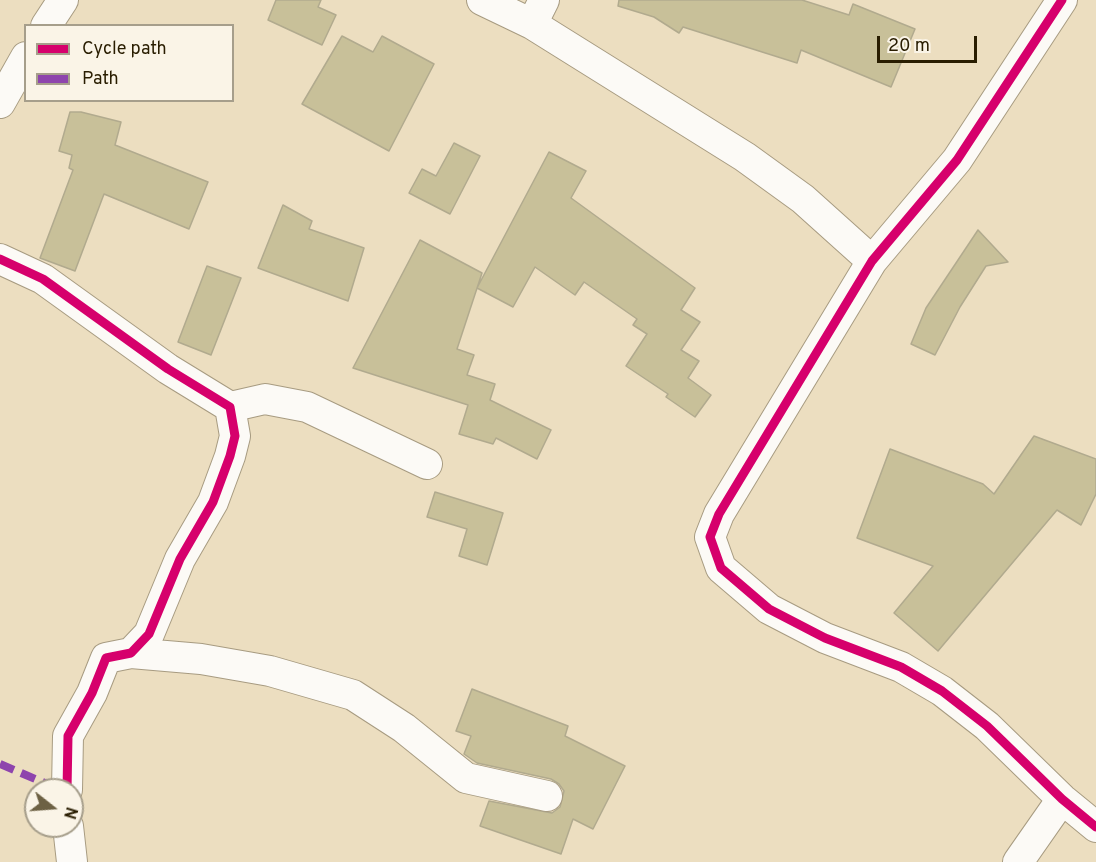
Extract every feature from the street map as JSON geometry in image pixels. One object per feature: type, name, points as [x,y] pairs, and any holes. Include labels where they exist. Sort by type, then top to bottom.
[{"type":"street","points":[[47,24],[63,0]]},
{"type":"street","points":[[482,0],[538,12],[803,199],[872,261]]},
{"type":"street","points":[[1062,0],[957,160],[872,261],[719,514],[710,537],[721,568],[769,609],[825,638],[900,667],[942,691],[987,726],[1062,799],[1096,827]]},
{"type":"street","points":[[0,103],[24,61]]},
{"type":"street","points":[[0,259],[43,279],[168,369],[230,407],[265,399],[307,407],[427,464]]},
{"type":"street","points":[[131,652],[149,634],[180,559],[213,502],[235,436],[230,407]]},
{"type":"street","points":[[67,778],[68,736],[92,693],[106,658],[131,652],[201,659],[270,671],[353,694],[404,728],[466,778],[547,796]]},
{"type":"street","points":[[1018,862],[1062,799]]},
{"type":"street","points":[[69,838],[72,862]]},
{"type":"building","points":[[276,0],[321,0],[318,7],[336,15],[322,45],[268,20]]},
{"type":"building","points":[[619,0],[802,0],[849,15],[853,4],[915,29],[891,87],[801,50],[797,63],[683,27],[679,33],[654,17],[618,6]]},
{"type":"building","points":[[342,36],[373,52],[382,36],[434,64],[389,151],[302,104]]},
{"type":"building","points":[[70,112],[81,112],[121,122],[115,145],[208,182],[189,229],[104,194],[75,271],[40,258],[73,170],[69,168],[72,155],[59,151]]},
{"type":"building","points":[[454,143],[480,156],[450,214],[409,193],[422,169],[436,176]]},
{"type":"building","points":[[549,152],[586,171],[571,198],[695,288],[681,310],[700,322],[681,350],[699,361],[688,378],[711,395],[695,417],[666,397],[668,394],[626,366],[647,334],[633,325],[637,319],[584,282],[575,295],[535,267],[513,307],[477,288]]},
{"type":"building","points":[[283,205],[312,221],[309,229],[364,248],[348,301],[258,268]]},
{"type":"building","points":[[978,230],[1008,262],[986,266],[960,307],[935,355],[911,344],[926,308]]},
{"type":"building","points":[[420,240],[482,273],[457,349],[474,355],[467,375],[495,384],[490,400],[551,430],[537,459],[496,438],[493,444],[459,434],[468,405],[353,368]]},
{"type":"building","points":[[207,266],[241,278],[211,355],[178,342]]},
{"type":"building","points":[[1034,436],[1096,459],[1096,494],[1081,525],[1057,510],[938,651],[894,613],[933,566],[857,538],[890,449],[983,484],[994,494]]},
{"type":"building","points":[[435,492],[503,513],[487,565],[459,556],[467,529],[427,517]]},
{"type":"building","points":[[472,689],[568,726],[565,736],[625,766],[593,829],[573,819],[561,854],[480,826],[489,801],[552,813],[560,807],[564,791],[551,779],[477,763],[464,754],[471,736],[456,731]]},
{"type":"marked path","points":[[0,764],[33,778]]},
{"type":"cycle path","points":[[1062,0],[957,160],[872,261],[719,514],[710,537],[721,568],[769,609],[825,638],[901,667],[942,691],[987,726],[1062,799],[1096,827]]},
{"type":"cycle path","points":[[0,259],[43,279],[168,369],[230,407],[235,436],[213,502],[180,559],[149,634],[131,653],[106,658],[92,693],[68,736],[67,778]]}]
